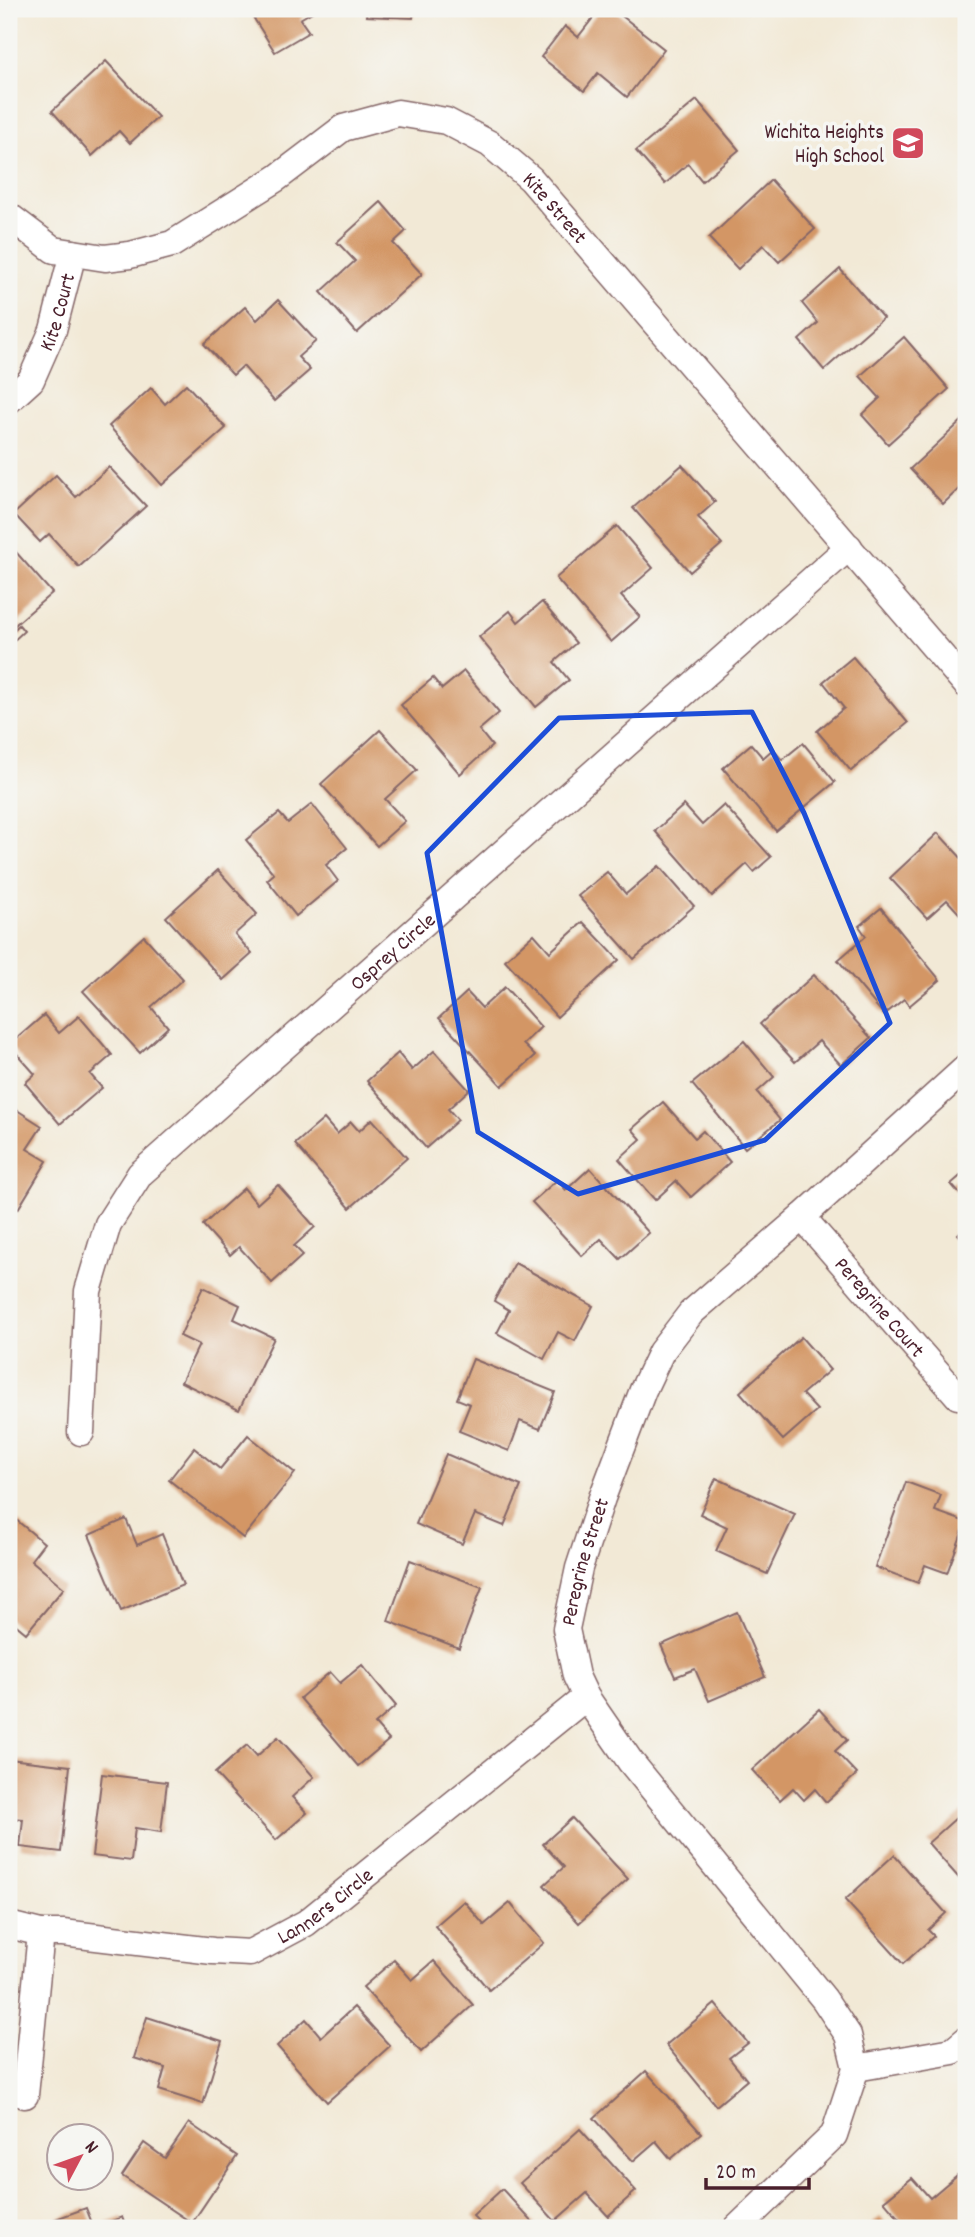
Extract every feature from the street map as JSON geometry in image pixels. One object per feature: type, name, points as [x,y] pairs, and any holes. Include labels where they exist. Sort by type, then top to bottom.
[{"type":"street","name":"Kite Street","points":[[9,216],[54,250],[105,258],[130,255],[172,244],[277,178],[343,128],[398,113],[446,121],[490,144],[531,179],[966,684]]},
{"type":"street","name":"Kite Court","points":[[9,400],[31,380],[53,330],[73,253]]},
{"type":"street","name":"Osprey Circle","points":[[81,1432],[88,1291],[108,1224],[139,1174],[849,547]]},
{"type":"street","name":"Peregrine Street","points":[[856,2068],[848,2035],[824,1999],[630,1761],[586,1697],[576,1676],[566,1629],[579,1568],[602,1498],[643,1390],[661,1352],[691,1313],[802,1217],[966,1068]]},
{"type":"street","name":"Peregrine Court","points":[[802,1217],[958,1396]]},
{"type":"street","name":"Lanners Circle","points":[[9,1926],[41,1933],[250,1953],[306,1923],[586,1697]]},
{"type":"street","points":[[25,2095],[41,1933]]},
{"type":"street","points":[[737,2228],[834,2135],[856,2068],[953,2051],[966,2040]]},
{"type":"highlighted area","points":[[752,712],[804,813],[890,1023],[765,1140],[578,1194],[478,1132],[427,853],[559,718]]},
{"type":"building","points":[[248,9],[317,9],[300,19],[309,32],[275,52]]},
{"type":"building","points":[[367,9],[414,9],[413,18],[366,16]]},
{"type":"building","points":[[600,9],[613,9],[664,49],[627,97],[598,73],[584,91],[541,57],[565,26],[578,37]]},
{"type":"building","points":[[106,61],[158,117],[130,143],[119,131],[92,156],[52,111]]},
{"type":"building","points":[[697,100],[739,150],[702,181],[688,164],[665,184],[636,151]]},
{"type":"building","points":[[771,180],[815,229],[779,262],[763,245],[738,269],[709,238]]},
{"type":"building","points":[[381,202],[406,231],[393,243],[422,274],[357,333],[321,292],[355,261],[337,242]]},
{"type":"building","points":[[840,269],[883,318],[824,370],[799,340],[818,323],[802,303]]},
{"type":"building","points":[[278,300],[316,341],[298,357],[310,370],[274,401],[243,366],[233,375],[204,344],[245,307],[257,320]]},
{"type":"building","points":[[904,337],[949,389],[888,444],[862,415],[880,398],[860,376]]},
{"type":"building","points":[[186,384],[226,428],[162,485],[109,426],[151,388],[165,404]]},
{"type":"building","points":[[966,417],[966,482],[943,504],[910,469]]},
{"type":"building","points":[[682,465],[715,502],[698,517],[722,544],[690,572],[633,508]]},
{"type":"building","points":[[109,467],[146,506],[79,567],[49,534],[40,542],[14,514],[56,475],[76,497]]},
{"type":"building","points":[[617,526],[653,568],[621,596],[640,617],[611,642],[556,578]]},
{"type":"building","points":[[15,551],[52,593],[9,630],[9,556]]},
{"type":"building","points":[[542,602],[576,643],[554,662],[569,680],[536,707],[479,637],[510,611],[518,622]]},
{"type":"building","points":[[19,625],[24,631],[9,645],[9,634]]},
{"type":"building","points":[[853,657],[908,723],[851,771],[817,731],[844,708],[823,682]]},
{"type":"building","points":[[464,671],[499,713],[479,730],[492,746],[460,774],[401,705],[433,678],[442,689]]},
{"type":"building","points":[[380,730],[417,770],[385,799],[405,821],[377,846],[321,784]]},
{"type":"building","points":[[803,743],[835,782],[776,831],[723,768],[751,744],[763,758],[773,749],[782,760]]},
{"type":"building","points":[[312,804],[347,848],[326,865],[338,881],[296,916],[267,880],[274,874],[246,840],[279,813],[288,823]]},
{"type":"building","points":[[684,805],[702,825],[724,805],[771,857],[754,872],[747,864],[712,896],[655,831]]},
{"type":"building","points":[[938,833],[966,863],[966,921],[947,900],[927,918],[890,878]]},
{"type":"building","points":[[659,866],[694,906],[634,959],[578,896],[607,872],[626,894]]},
{"type":"building","points":[[218,870],[257,914],[235,934],[252,954],[223,980],[166,917]]},
{"type":"building","points":[[881,908],[940,980],[909,1006],[904,999],[884,1015],[838,960],[866,936],[859,926]]},
{"type":"building","points":[[583,922],[619,960],[557,1017],[505,960],[534,934],[550,952]]},
{"type":"building","points":[[144,936],[183,979],[151,1007],[168,1027],[140,1053],[83,991]]},
{"type":"building","points":[[814,975],[871,1038],[841,1065],[819,1041],[795,1062],[760,1024]]},
{"type":"building","points":[[505,987],[541,1027],[523,1044],[535,1056],[502,1086],[439,1018],[467,992],[482,1008]]},
{"type":"building","points":[[44,1015],[59,1033],[79,1016],[112,1055],[90,1074],[102,1088],[60,1124],[25,1083],[35,1074],[9,1045]]},
{"type":"building","points":[[744,1041],[774,1077],[757,1092],[780,1120],[745,1148],[692,1084]]},
{"type":"building","points":[[434,1051],[469,1090],[448,1109],[458,1120],[426,1148],[367,1081],[398,1053],[412,1070]]},
{"type":"building","points":[[663,1102],[695,1138],[703,1131],[730,1162],[691,1197],[676,1181],[655,1200],[619,1159],[641,1139],[632,1129]]},
{"type":"building","points":[[9,1105],[42,1126],[27,1149],[47,1161],[18,1209],[9,1203]]},
{"type":"building","points":[[324,1119],[337,1134],[351,1122],[359,1131],[372,1119],[407,1158],[350,1208],[295,1144]]},
{"type":"building","points":[[590,1168],[649,1233],[620,1259],[601,1239],[582,1256],[532,1202],[557,1180],[566,1190]]},
{"type":"building","points":[[966,1171],[966,1201],[951,1184]]},
{"type":"building","points":[[278,1185],[315,1227],[294,1246],[303,1255],[272,1283],[239,1247],[230,1255],[203,1225],[244,1188],[257,1204]]},
{"type":"building","points":[[966,1226],[966,1243],[958,1234]]},
{"type":"building","points":[[515,1263],[593,1306],[575,1341],[558,1332],[544,1359],[497,1333],[509,1310],[494,1301]]},
{"type":"building","points":[[203,1287],[240,1305],[234,1319],[274,1338],[239,1410],[181,1382],[199,1345],[180,1336]]},
{"type":"building","points":[[801,1337],[830,1370],[802,1394],[817,1410],[783,1440],[740,1392]]},
{"type":"building","points":[[473,1359],[555,1392],[540,1429],[520,1421],[509,1451],[459,1431],[470,1404],[457,1399]]},
{"type":"building","points":[[248,1435],[295,1473],[243,1538],[169,1480],[194,1448],[220,1469]]},
{"type":"building","points":[[446,1454],[521,1486],[504,1526],[475,1514],[462,1544],[416,1524]]},
{"type":"building","points":[[716,1478],[795,1514],[767,1574],[716,1551],[727,1527],[700,1514]]},
{"type":"building","points":[[906,1482],[941,1495],[935,1511],[966,1522],[947,1573],[925,1565],[918,1583],[875,1567]]},
{"type":"building","points":[[9,1514],[44,1543],[31,1560],[64,1588],[26,1633],[9,1619]]},
{"type":"building","points":[[126,1519],[137,1545],[162,1534],[183,1585],[121,1611],[89,1535]]},
{"type":"building","points":[[410,1560],[482,1587],[459,1648],[388,1621]]},
{"type":"building","points":[[737,1612],[765,1677],[709,1701],[695,1669],[675,1677],[661,1645]]},
{"type":"building","points":[[362,1665],[396,1706],[375,1724],[389,1740],[358,1766],[300,1698],[330,1672],[340,1683]]},
{"type":"building","points":[[819,1709],[847,1740],[835,1751],[857,1774],[826,1802],[815,1789],[804,1800],[793,1788],[780,1800],[752,1770]]},
{"type":"building","points":[[278,1737],[314,1777],[292,1797],[307,1813],[276,1840],[215,1773],[247,1745],[257,1756]]},
{"type":"building","points":[[9,1759],[70,1766],[61,1852],[20,1847],[23,1819],[9,1818]]},
{"type":"building","points":[[102,1774],[167,1782],[161,1832],[135,1828],[131,1861],[92,1856]]},
{"type":"building","points":[[966,1809],[966,1886],[928,1843]]},
{"type":"building","points":[[572,1818],[628,1879],[579,1923],[544,1885],[564,1867],[543,1844]]},
{"type":"building","points":[[894,1855],[946,1913],[928,1930],[934,1936],[903,1964],[845,1900]]},
{"type":"building","points":[[464,1901],[484,1925],[510,1903],[544,1943],[489,1990],[435,1926]]},
{"type":"building","points":[[394,1960],[412,1980],[434,1961],[473,2005],[421,2052],[363,1987]]},
{"type":"building","points":[[715,2004],[748,2043],[729,2058],[747,2080],[716,2106],[666,2045]]},
{"type":"building","points":[[354,2007],[390,2046],[327,2102],[277,2046],[306,2019],[321,2037]]},
{"type":"building","points":[[147,2017],[222,2041],[203,2104],[159,2090],[165,2068],[134,2058]]},
{"type":"building","points":[[646,2071],[701,2133],[671,2159],[656,2141],[633,2161],[594,2118]]},
{"type":"building","points":[[189,2123],[237,2156],[192,2223],[122,2176],[144,2143],[165,2158]]},
{"type":"building","points":[[580,2129],[636,2191],[608,2216],[587,2193],[555,2221],[520,2183]]},
{"type":"building","points":[[963,2170],[966,2173],[966,2228],[907,2228],[884,2201],[912,2178],[930,2198]]},
{"type":"building","points":[[502,2189],[538,2228],[481,2228],[483,2226],[473,2216]]},
{"type":"building","points":[[86,2208],[94,2228],[52,2228],[50,2221]]},
{"type":"building","points":[[122,2217],[126,2228],[94,2228]]},
{"type":"building","points":[[880,2217],[890,2228],[867,2228]]},
{"type":"place","name":"Wichita Heights High School","points":[[908,143]]}]
